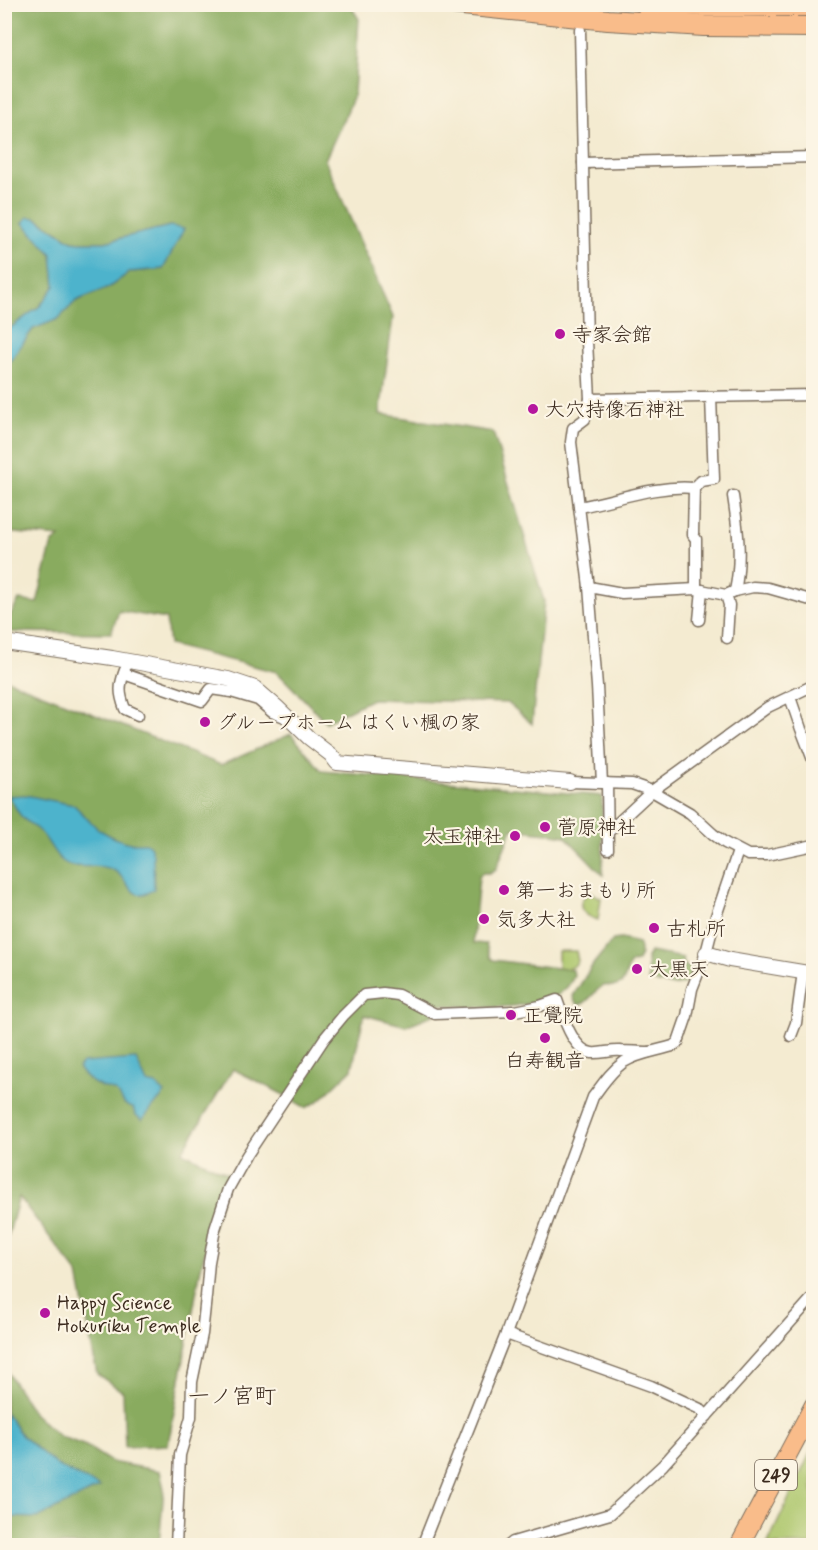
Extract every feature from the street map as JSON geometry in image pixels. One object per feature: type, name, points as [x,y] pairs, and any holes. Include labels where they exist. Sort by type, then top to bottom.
[{"type":"highway","points":[[453,4],[608,20],[704,26],[813,27]]},
{"type":"highway","points":[[645,4],[813,6]]},
{"type":"highway","name":"249","points":[[739,1545],[813,1405]]},
{"type":"street","points":[[580,30],[590,399],[585,419],[573,428],[571,442],[589,587],[608,849]]},
{"type":"street","points":[[583,163],[813,157]]},
{"type":"street","points":[[590,399],[813,395]]},
{"type":"street","points":[[579,507],[608,502],[650,490],[676,486],[693,488],[701,481],[714,479],[711,397]]},
{"type":"street","points":[[693,488],[693,535],[696,539],[699,620]]},
{"type":"street","points":[[727,638],[730,593],[738,575],[740,543],[733,496]]},
{"type":"street","points":[[589,587],[622,593],[699,590],[730,593],[753,587],[768,588],[813,601]]},
{"type":"street","points":[[4,642],[126,668],[228,679],[255,688],[331,755],[337,763],[570,782],[632,784],[652,791],[690,813],[713,834],[748,855],[767,855],[813,845]]},
{"type":"street","points":[[126,668],[120,684],[121,697],[125,709],[138,715]]},
{"type":"street","points":[[126,668],[202,701],[211,689],[258,700],[272,712],[290,720]]},
{"type":"street","points":[[608,832],[652,791],[768,707],[813,685]]},
{"type":"street","points":[[790,697],[813,760]]},
{"type":"street","points":[[422,1545],[506,1334],[593,1097],[621,1064],[634,1057],[673,1046],[678,1042],[687,1016],[692,989],[738,851]]},
{"type":"street","points":[[705,953],[730,960],[808,973],[791,1036]]},
{"type":"street","points":[[176,1545],[180,1455],[191,1417],[192,1382],[202,1334],[208,1262],[215,1228],[228,1189],[247,1155],[324,1039],[343,1016],[364,995],[383,993],[398,995],[435,1014],[515,1011],[557,1000],[577,1045],[582,1048],[591,1053],[620,1050],[649,1052]]},
{"type":"street","points":[[507,1545],[610,1514],[663,1465],[813,1296]]},
{"type":"street","points":[[506,1334],[651,1386],[700,1409],[707,1416]]},
{"type":"green space","points":[[5,5],[350,5],[359,19],[354,92],[325,160],[393,317],[380,414],[493,432],[544,601],[532,724],[508,703],[372,699],[326,722],[277,672],[169,645],[166,619],[119,611],[111,633],[5,632],[5,624],[19,600],[37,603],[52,543],[60,537],[5,532],[5,368],[33,329],[57,319],[76,301],[108,288],[130,272],[163,269],[170,226],[105,242],[80,242],[72,241],[37,218],[23,223],[52,254],[55,286],[40,306],[5,332]]},
{"type":"green space","points":[[5,679],[221,765],[291,734],[322,771],[602,796],[603,875],[565,836],[512,829],[496,869],[489,873],[482,873],[479,877],[474,943],[486,944],[493,960],[573,970],[573,979],[561,992],[548,999],[509,1007],[466,1007],[424,1003],[435,1014],[406,1026],[364,1015],[352,1069],[320,1100],[306,1108],[233,1069],[182,1152],[229,1174],[202,1262],[168,1445],[125,1447],[123,1392],[97,1374],[78,1274],[19,1197],[5,1247]]},
{"type":"green space","points":[[590,892],[601,898],[598,920],[582,909],[582,901]]},
{"type":"green space","points":[[621,939],[638,943],[640,950],[637,962],[631,963],[623,982],[616,986],[603,986],[583,1003],[576,1002],[573,996],[594,963],[613,940]]},
{"type":"green space","points":[[558,951],[576,951],[578,961],[567,969],[558,968]]},
{"type":"green space","points":[[650,952],[683,958],[684,965],[691,968],[688,982],[674,986],[648,981],[647,958]]},
{"type":"green space","points":[[4,1367],[34,1414],[59,1436],[86,1446],[111,1462],[160,1471],[164,1489],[159,1545],[5,1545],[5,1513],[10,1517],[99,1487],[58,1466],[22,1436],[5,1412]]},
{"type":"green space","points":[[813,1447],[813,1545],[767,1545]]},
{"type":"water","points":[[28,217],[36,218],[72,241],[80,242],[105,242],[170,226],[184,229],[163,269],[130,272],[108,288],[76,301],[58,319],[33,329],[5,368],[5,332],[40,306],[55,286],[52,254],[23,223]]},
{"type":"water","points":[[25,795],[74,805],[98,829],[114,838],[130,843],[146,843],[153,854],[154,889],[146,893],[135,893],[115,871],[100,866],[74,866],[63,862],[42,834],[21,816],[9,796]]},
{"type":"water","points":[[136,1059],[147,1083],[156,1085],[165,1093],[142,1120],[116,1092],[91,1082],[78,1068],[82,1063]]},
{"type":"water","points":[[5,1412],[22,1436],[58,1466],[100,1487],[37,1518],[9,1517],[5,1513]]},
{"type":"place","name":"寺家会館","points":[[560,334]]},
{"type":"place","name":"大穴持像石神社","points":[[533,409]]},
{"type":"place","name":"グループホーム はくい楓の家","points":[[205,722]]},
{"type":"place","name":"菅原神社","points":[[545,827]]},
{"type":"place","name":"太玉神社","points":[[515,836]]},
{"type":"place","name":"第一おまもり所","points":[[504,890]]},
{"type":"place","name":"気多大社","points":[[484,919]]},
{"type":"place","name":"古札所","points":[[654,928]]},
{"type":"place","name":"大黒天","points":[[637,969]]},
{"type":"place","name":"正覺院","points":[[511,1015]]},
{"type":"place","name":"白寿観音","points":[[545,1038]]},
{"type":"place","name":"Happy Science Hokuriku Temple","points":[[45,1313]]},
{"type":"district","name":"一ノ宮町","points":[[232,1395]]}]
